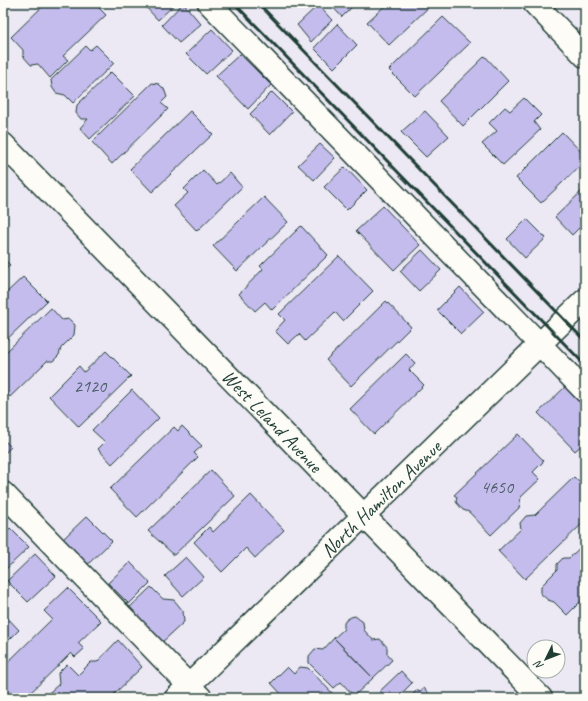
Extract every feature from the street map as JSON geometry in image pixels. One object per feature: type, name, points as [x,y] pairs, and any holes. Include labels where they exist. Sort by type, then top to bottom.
[{"type":"street","points":[[209,3],[585,391]]},
{"type":"street","points":[[534,3],[585,56]]},
{"type":"street","name":"West Leland Avenue","points":[[3,144],[541,698]]},
{"type":"street","name":"North Hamilton Avenue","points":[[189,694],[364,516],[585,300]]},
{"type":"street","points":[[3,493],[189,694]]},
{"type":"building","points":[[46,3],[94,3],[106,15],[63,56],[68,60],[50,78],[38,64],[31,65],[23,56],[23,50],[11,37]]},
{"type":"building","points":[[142,3],[176,3],[158,20]]},
{"type":"building","points":[[183,3],[201,24],[179,43],[162,25]]},
{"type":"building","points":[[329,3],[356,3],[342,17]]},
{"type":"building","points":[[388,3],[432,4],[389,45],[367,22]]},
{"type":"building","points":[[318,5],[332,20],[311,42],[297,25]]},
{"type":"building","points":[[443,17],[470,43],[415,96],[389,70]]},
{"type":"building","points":[[337,24],[357,45],[334,68],[314,48]]},
{"type":"building","points":[[212,29],[232,50],[206,74],[186,54]]},
{"type":"building","points":[[96,45],[114,63],[73,103],[65,95],[56,93],[52,87],[51,80],[86,46],[90,50]]},
{"type":"building","points":[[240,54],[271,85],[248,109],[216,76]]},
{"type":"building","points":[[485,56],[508,81],[463,126],[439,101]]},
{"type":"building","points":[[111,72],[135,96],[90,139],[80,128],[88,119],[81,119],[76,113],[77,105]]},
{"type":"building","points":[[152,83],[159,84],[164,89],[167,97],[161,103],[168,109],[112,164],[92,142]]},
{"type":"building","points":[[272,92],[292,112],[270,135],[250,114]]},
{"type":"building","points":[[524,98],[541,115],[534,122],[540,130],[503,165],[482,144],[497,131],[489,123],[505,107],[510,111]]},
{"type":"building","points":[[190,111],[213,134],[152,192],[130,169]]},
{"type":"building","points":[[425,111],[449,136],[426,157],[401,132]]},
{"type":"building","points":[[562,132],[585,156],[585,161],[541,203],[516,178]]},
{"type":"building","points":[[320,144],[335,158],[314,180],[298,165]]},
{"type":"building","points":[[345,167],[367,190],[347,210],[324,187]]},
{"type":"building","points":[[203,170],[217,185],[230,173],[242,187],[197,231],[174,206],[188,193],[184,189]]},
{"type":"building","points":[[585,188],[585,235],[579,228],[572,235],[555,217]]},
{"type":"building","points":[[264,197],[288,222],[237,271],[213,246]]},
{"type":"building","points":[[383,206],[420,245],[394,270],[356,231]]},
{"type":"building","points":[[527,219],[546,238],[525,258],[507,239]]},
{"type":"building","points":[[301,226],[328,255],[272,310],[265,302],[255,311],[239,294],[263,269],[260,266]]},
{"type":"building","points":[[422,250],[441,270],[419,291],[400,271]]},
{"type":"building","points":[[339,256],[373,291],[343,321],[335,312],[305,341],[299,334],[288,344],[275,331],[285,320],[279,314]]},
{"type":"building","points":[[3,258],[10,265],[3,272]]},
{"type":"building","points":[[23,277],[47,301],[3,343],[3,296]]},
{"type":"building","points":[[460,287],[484,312],[461,334],[437,310]]},
{"type":"building","points":[[386,301],[411,327],[351,386],[326,360]]},
{"type":"building","points":[[51,308],[62,320],[69,319],[75,325],[74,335],[61,348],[59,355],[53,361],[47,361],[10,397],[3,389],[3,355]]},
{"type":"building","points":[[106,351],[131,376],[79,427],[49,396],[79,366],[84,372]]},
{"type":"building","points":[[406,354],[415,363],[409,370],[424,385],[374,434],[350,409]]},
{"type":"building","points":[[566,386],[585,406],[585,442],[575,451],[538,413]]},
{"type":"building","points":[[132,390],[159,418],[112,464],[98,449],[105,442],[92,430]]},
{"type":"building","points":[[182,426],[202,446],[194,453],[198,457],[137,517],[110,489],[174,427],[178,431]]},
{"type":"building","points":[[518,434],[544,461],[533,472],[540,479],[521,497],[519,508],[491,535],[469,512],[463,510],[456,502],[457,497],[454,495]]},
{"type":"building","points":[[3,439],[11,447],[3,455]]},
{"type":"building","points":[[211,470],[235,496],[174,555],[148,531]]},
{"type":"building","points":[[574,477],[585,488],[585,521],[525,579],[498,551],[521,529],[520,523],[526,516],[535,515]]},
{"type":"building","points":[[251,495],[284,530],[255,558],[246,548],[222,572],[194,542],[209,527],[213,532]]},
{"type":"building","points":[[87,516],[112,541],[86,566],[62,540]]},
{"type":"building","points":[[10,528],[29,547],[6,569],[3,565],[3,534]]},
{"type":"building","points":[[585,543],[585,597],[567,615],[554,602],[548,600],[541,594],[541,586],[557,570],[557,564],[563,558],[569,558]]},
{"type":"building","points":[[35,554],[56,576],[28,602],[7,581]]},
{"type":"building","points":[[186,557],[204,577],[183,596],[165,576]]},
{"type":"building","points":[[130,562],[150,583],[129,604],[108,583]]},
{"type":"building","points":[[151,587],[163,599],[174,600],[183,611],[184,622],[159,645],[126,611]]},
{"type":"building","points":[[68,588],[101,621],[78,643],[84,649],[75,657],[71,653],[25,698],[3,698],[3,667],[52,619],[44,611]]},
{"type":"building","points":[[3,613],[19,630],[3,646]]},
{"type":"building","points":[[355,616],[363,622],[364,630],[373,640],[380,639],[387,647],[387,654],[392,660],[373,678],[334,638],[344,629],[344,623],[346,620]]},
{"type":"building","points":[[334,638],[373,678],[354,696],[341,682],[334,688],[309,663],[309,656],[315,649],[323,650]]},
{"type":"building","points":[[118,640],[142,667],[110,698],[43,698],[59,684],[58,673],[67,664],[78,675],[91,662],[97,662]]},
{"type":"building","points":[[287,667],[294,674],[300,667],[308,668],[337,698],[285,698],[271,683]]},
{"type":"building","points":[[401,671],[412,683],[397,698],[388,698],[380,691]]},
{"type":"building","points":[[424,688],[433,698],[409,698],[417,690],[419,692]]},
{"type":"railway","points":[[234,3],[585,365]]},
{"type":"railway","points":[[258,3],[585,341]]}]
